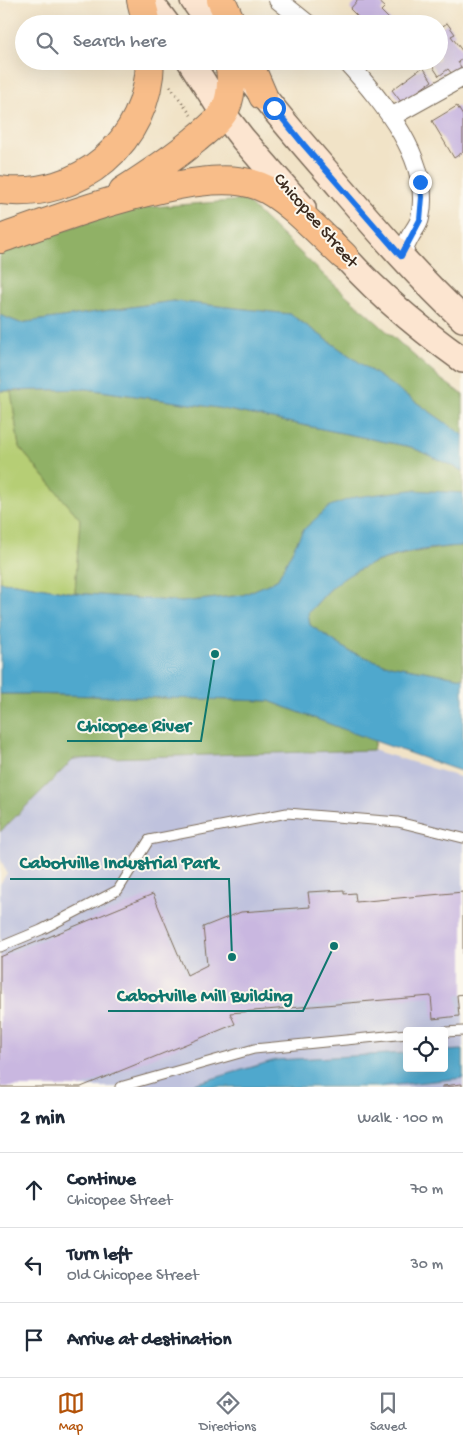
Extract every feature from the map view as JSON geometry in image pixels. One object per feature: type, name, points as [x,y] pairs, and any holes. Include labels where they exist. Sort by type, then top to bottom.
[{"type":"highway","points":[[141,0],[145,15]]},
{"type":"highway","points":[[222,0],[228,15]]},
{"type":"highway","points":[[0,190],[34,190],[64,184],[92,169],[118,146],[139,115],[147,91],[158,70]]},
{"type":"highway","points":[[105,203],[173,159],[204,133],[223,113],[229,99],[230,70]]},
{"type":"highway","points":[[252,70],[263,96]]},
{"type":"highway","points":[[0,239],[105,203],[194,182],[215,180],[259,186],[281,198],[344,256]]},
{"type":"main road","points":[[149,0],[160,15]]},
{"type":"main road","points":[[194,0],[204,15]]},
{"type":"main road","name":"Chicopee Street","points":[[196,70],[223,113],[243,139],[344,256],[410,318],[463,360]]},
{"type":"main road","points":[[244,70],[263,96],[304,145],[401,256],[463,320]]},
{"type":"street","points":[[278,0],[297,15]]},
{"type":"street","points":[[353,70],[391,117],[418,166],[422,197],[420,220],[401,256]]},
{"type":"street","points":[[391,117],[463,77]]},
{"type":"lane","points":[[0,947],[40,930],[118,890],[149,840],[287,813],[398,822],[463,838]]},
{"type":"lane","points":[[448,1032],[463,1031]]},
{"type":"lane","points":[[120,1087],[254,1049],[403,1034]]},
{"type":"path","points":[[158,70],[191,115]]},
{"type":"shaded area","points":[[373,750],[463,778],[463,1087],[0,1087],[0,884],[7,873],[0,858],[0,832],[74,759]]},
{"type":"green space","points":[[245,200],[327,278],[438,377],[463,395],[463,435],[290,314],[173,301],[20,323],[0,315],[0,254],[6,250],[125,209]]},
{"type":"green space","points":[[87,389],[218,408],[411,447],[463,471],[463,493],[411,490],[303,530],[277,580],[243,595],[182,602],[75,593],[80,519],[19,447],[11,391]]},
{"type":"green space","points":[[0,391],[11,391],[19,447],[80,519],[75,593],[0,582]]},
{"type":"green space","points":[[463,546],[463,678],[384,664],[349,651],[310,625],[308,613],[331,588],[362,568],[392,557]]},
{"type":"green space","points":[[0,694],[269,701],[375,741],[373,750],[74,759],[0,832]]},
{"type":"water","points":[[173,301],[290,314],[463,435],[463,471],[411,447],[218,408],[87,389],[0,391],[0,315],[20,323]]},
{"type":"water","points":[[411,490],[463,493],[463,546],[413,552],[363,567],[348,575],[324,595],[308,613],[310,625],[349,651],[384,664],[463,678],[463,772],[269,701],[0,694],[0,582],[75,593],[182,602],[243,595],[277,580],[303,530],[330,506],[355,497]]},
{"type":"water","points":[[463,1050],[463,1078],[376,1087],[184,1087],[276,1060],[403,1053],[403,1072],[448,1072],[448,1051]]},
{"type":"building","points":[[358,0],[377,0],[385,7],[381,11],[385,15],[356,15],[350,9]]},
{"type":"building","points":[[448,24],[455,34],[451,36],[463,52],[463,58],[458,62],[461,67],[452,74],[448,69]]},
{"type":"building","points":[[419,70],[425,70],[432,81],[402,103],[392,90]]},
{"type":"building","points":[[435,70],[447,70],[439,76]]},
{"type":"building","points":[[457,106],[463,116],[463,152],[454,158],[432,121]]},
{"type":"building","points":[[344,890],[344,894],[355,893],[356,902],[463,892],[463,994],[457,995],[459,1016],[433,1019],[431,996],[230,1013],[235,1024],[81,1087],[0,1087],[0,957],[153,894],[187,975],[207,965],[203,927],[241,912],[310,907],[308,892]]},
{"type":"building","points":[[462,1084],[462,1087],[442,1087],[442,1086]]},
{"type":"place","name":"Chicopee River","points":[[215,654]]},
{"type":"place","name":"Cabotville Mill Building","points":[[334,946]]},
{"type":"place","name":"Cabotville Industrial Park","points":[[232,957]]},
{"type":"route","points":[[274,108],[401,256],[420,220],[422,197],[420,182]]}]
